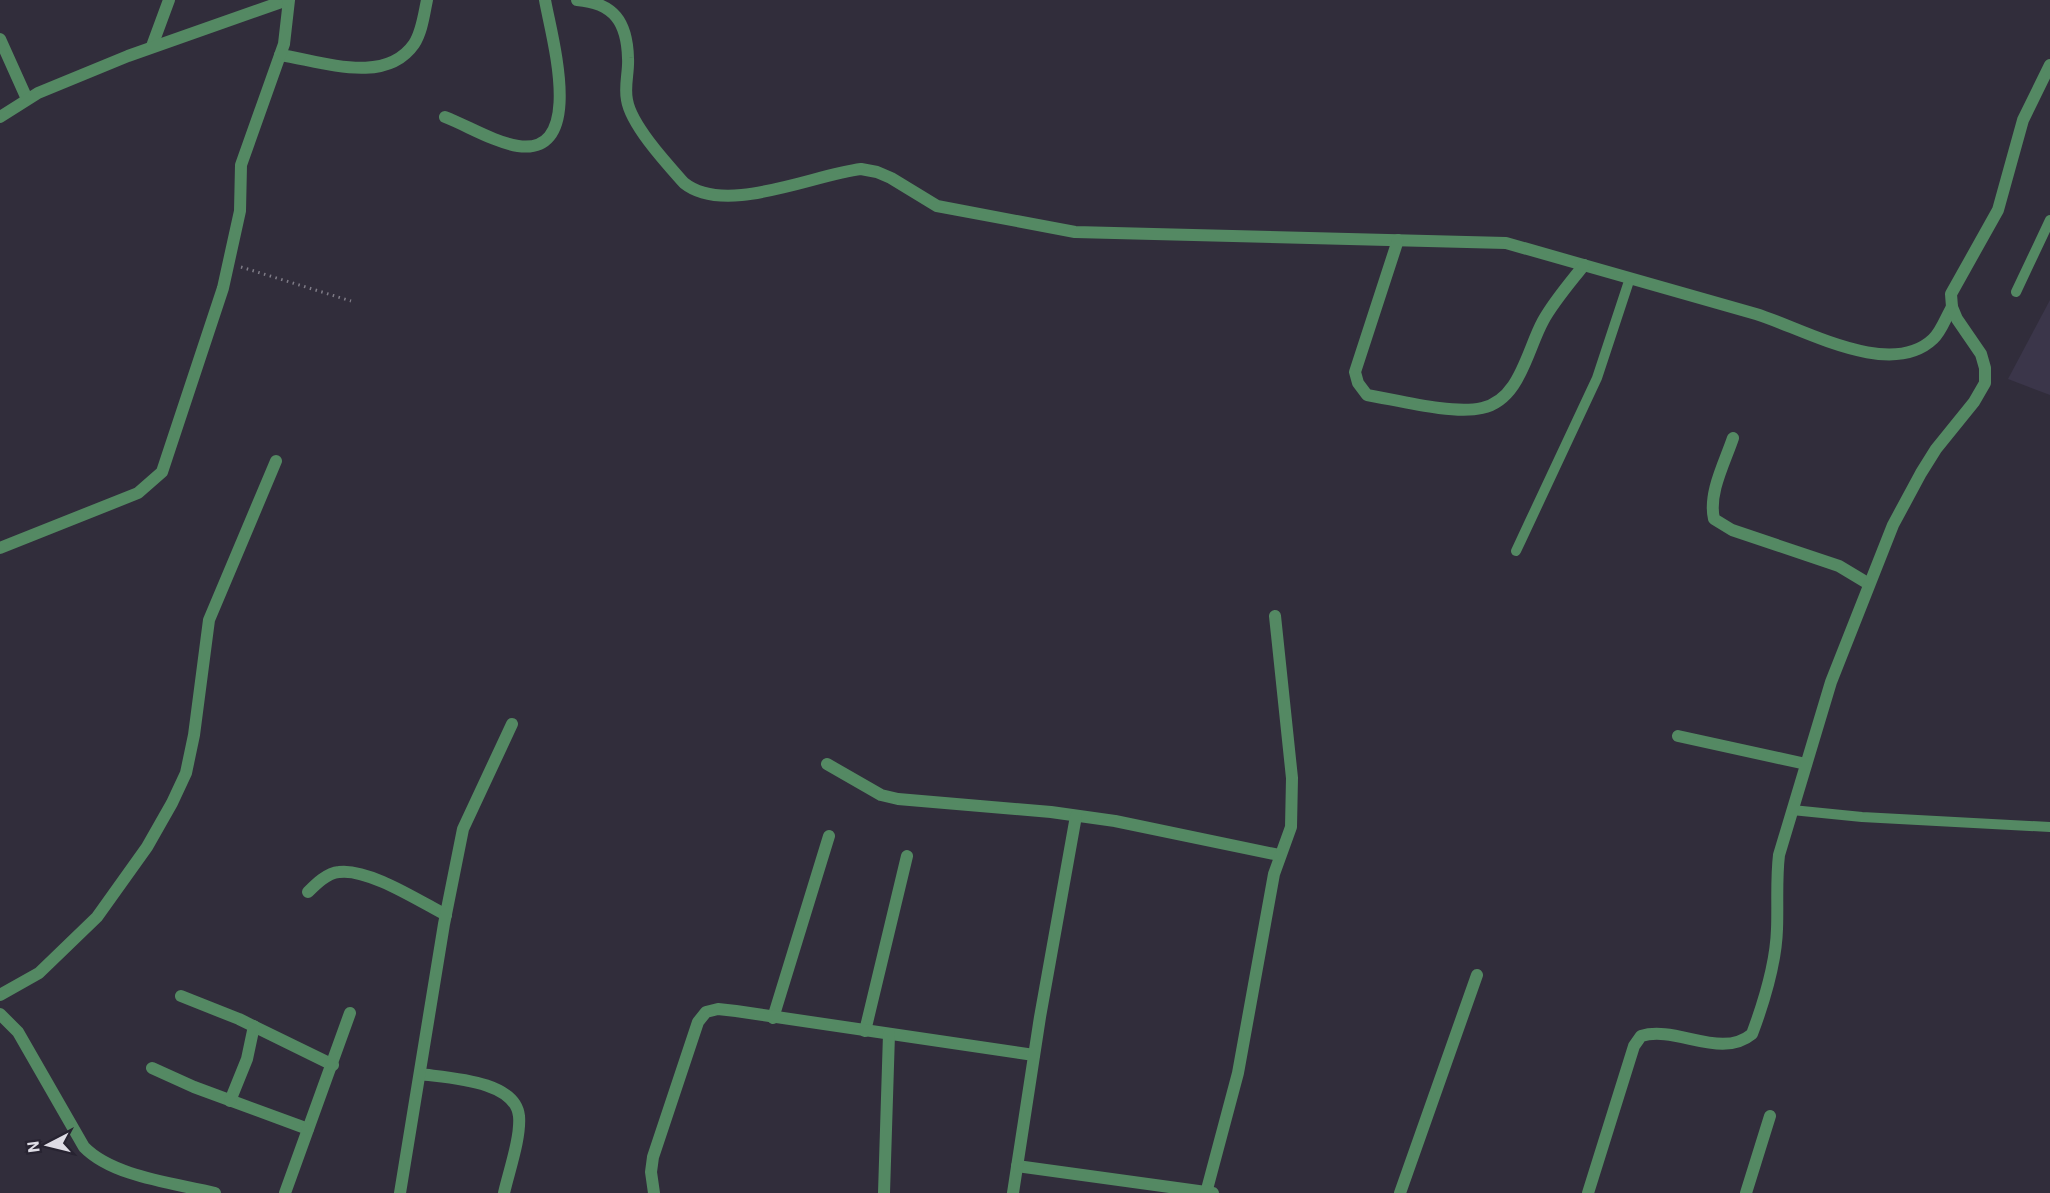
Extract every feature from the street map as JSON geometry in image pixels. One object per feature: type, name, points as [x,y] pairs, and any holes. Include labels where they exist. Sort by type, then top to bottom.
[{"type":"street","points":[[152,46],[169,0]]},
{"type":"street","points":[[0,117],[27,99],[152,46],[288,0],[288,24],[280,55],[241,165],[240,211],[229,263],[162,472],[138,493],[0,548]]},
{"type":"street","points":[[280,55],[365,69],[386,65],[402,57],[415,43],[427,0]]},
{"type":"street","points":[[446,117],[517,146],[533,146],[547,140],[557,127],[560,105],[558,70],[545,0]]},
{"type":"street","points":[[578,0],[594,2],[617,16],[623,26],[627,43],[627,100],[632,114],[684,183],[694,191],[711,196],[737,196],[861,169],[891,178],[937,206],[1048,228],[1098,233],[1490,241],[1584,265],[1776,320],[1829,343],[1869,353],[1888,354],[1922,347],[1935,338],[1952,307],[1952,294],[1998,210],[2023,120],[2050,65]]},
{"type":"street","points":[[0,39],[27,99]]},
{"type":"street","points":[[1398,240],[1355,372],[1358,383],[1367,395],[1465,410],[1484,408],[1499,402],[1522,371],[1543,321],[1584,265]]},
{"type":"street","points":[[1588,1193],[1634,1046],[1641,1036],[1659,1033],[1730,1043],[1744,1041],[1752,1034],[1777,931],[1776,879],[1779,855],[1831,682],[1893,525],[1916,480],[1936,449],[1974,402],[1985,383],[1985,368],[1981,354],[1952,307]]},
{"type":"street","points":[[1733,438],[1714,496],[1712,508],[1714,519],[1732,530],[1839,566],[1869,584]]},
{"type":"street","points":[[0,995],[39,973],[97,917],[147,847],[172,803],[186,773],[194,735],[209,620],[276,461]]},
{"type":"street","points":[[1017,1166],[1209,1193],[1238,1073],[1280,855],[1291,827],[1292,778],[1275,616]]},
{"type":"street","points":[[400,1193],[446,915],[463,829],[512,724]]},
{"type":"street","points":[[1678,736],[1806,764]]},
{"type":"street","points":[[827,764],[881,795],[898,799],[1115,821],[1280,855]]},
{"type":"street","points":[[1013,1193],[1034,1055],[1076,816]]},
{"type":"street","points":[[773,1018],[829,836]]},
{"type":"street","points":[[865,1031],[907,856]]},
{"type":"street","points":[[308,892],[328,876],[337,872],[353,873],[374,879],[446,915]]},
{"type":"street","points":[[1400,1193],[1477,975]]},
{"type":"street","points":[[181,996],[254,1026],[333,1065]]},
{"type":"street","points":[[654,1193],[651,1173],[653,1157],[698,1022],[706,1012],[718,1009],[1034,1055]]},
{"type":"street","points":[[285,1193],[350,1013]]},
{"type":"street","points":[[0,1014],[18,1032],[79,1139],[95,1159],[115,1168],[215,1193]]},
{"type":"street","points":[[230,1101],[247,1059],[254,1026]]},
{"type":"street","points":[[884,1193],[889,1034]]},
{"type":"street","points":[[152,1068],[230,1101],[308,1129]]},
{"type":"street","points":[[420,1074],[495,1089],[507,1093],[517,1105],[519,1118],[504,1193]]},
{"type":"street","points":[[1746,1193],[1770,1116]]},
{"type":"lane","points":[[2016,292],[2050,220]]},
{"type":"lane","points":[[1516,551],[1597,378],[1630,278]]},
{"type":"lane","points":[[1792,810],[1862,818],[2050,827]]},
{"type":"path","points":[[229,263],[351,301]]},
{"type":"shaded area","points":[[2050,300],[2050,395],[2008,379]]}]
